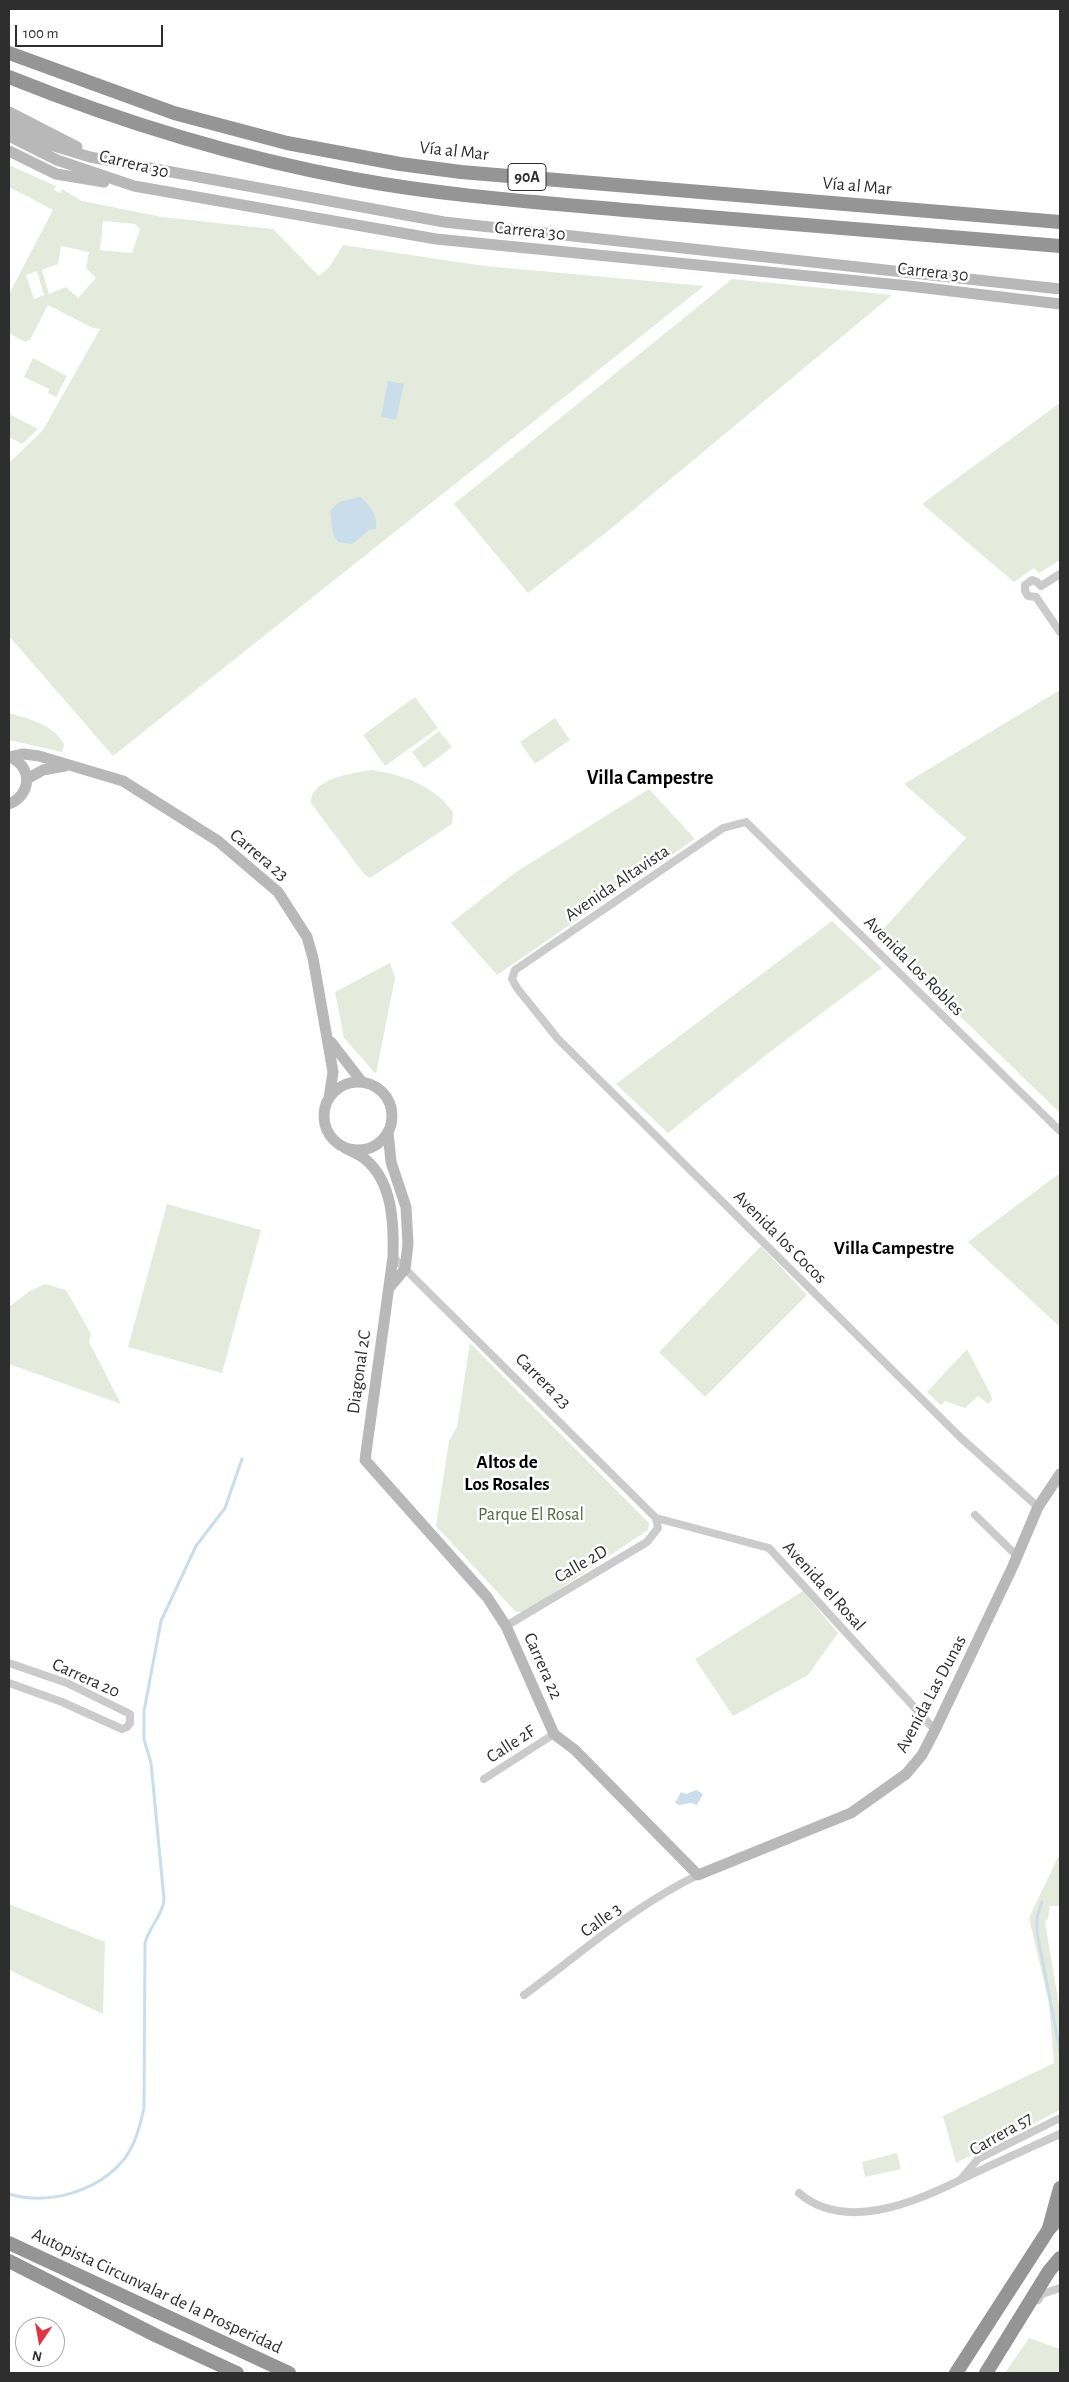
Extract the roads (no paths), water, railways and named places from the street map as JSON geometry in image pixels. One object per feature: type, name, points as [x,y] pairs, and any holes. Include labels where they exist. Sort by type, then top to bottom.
[{"type":"highway","name":"Vía al Mar","points":[[9,53],[174,113],[287,143],[400,164],[461,172],[1060,222]]},
{"type":"highway","name":"90A","points":[[9,77],[56,96],[160,132],[267,161],[355,179],[465,196],[1060,246]]},
{"type":"highway","points":[[1049,2230],[1060,2188]]},
{"type":"highway","points":[[956,2373],[1049,2230],[1060,2217]]},
{"type":"highway","name":"Autopista Circunvalar de la Prosperidad","points":[[9,2243],[289,2373]]},
{"type":"highway","points":[[986,2373],[1060,2258]]},
{"type":"highway","name":"Autopista Circunvalar de la Prosperidad","points":[[9,2261],[157,2336],[237,2373]]},
{"type":"street","points":[[9,112],[83,149],[136,166]]},
{"type":"street","name":"Carrera 30","points":[[9,124],[54,146],[90,157],[444,222],[1060,289]]},
{"type":"street","name":"Carrera 30","points":[[9,136],[57,160],[134,186],[436,239],[908,286],[1060,304]]},
{"type":"street","points":[[9,151],[56,174],[134,186]]},
{"type":"street","points":[[1041,586],[1060,574]]},
{"type":"street","points":[[1035,580],[1041,586],[1042,591],[1036,597],[1030,597],[1026,594],[1025,585],[1029,581],[1035,580]]},
{"type":"street","points":[[1036,597],[1060,632]]},
{"type":"street","name":"Carrera 23","points":[[9,757],[24,754],[112,777],[132,786],[218,842],[278,892],[307,937],[330,1041],[333,1072],[328,1098]]},
{"type":"street","points":[[9,757],[24,767],[27,780],[24,792],[9,804]]},
{"type":"street","name":"Carrera 23","points":[[27,780],[38,772],[50,768],[69,766],[80,768]]},
{"type":"street","name":"Avenida Altavista","points":[[512,978],[515,970],[723,828],[746,822]]},
{"type":"street","name":"Avenida Los Robles","points":[[746,822],[1060,1131]]},
{"type":"street","name":"Avenida los Cocos","points":[[512,978],[517,988],[558,1039],[947,1424],[1038,1507]]},
{"type":"street","name":"Carrera 23","points":[[330,1041],[362,1082]]},
{"type":"street","points":[[389,1288],[405,1269],[408,1244],[406,1207],[391,1162],[388,1132],[392,1116],[388,1100],[377,1088],[362,1082],[343,1085],[328,1098],[324,1109],[324,1121],[327,1132],[335,1141],[365,1159],[379,1178],[392,1214],[393,1257]]},
{"type":"street","points":[[345,1148],[364,1150],[374,1146],[388,1132]]},
{"type":"street","name":"Carrera 23","points":[[393,1257],[656,1518]]},
{"type":"street","name":"Diagonal 2C","points":[[365,1460],[393,1257]]},
{"type":"street","name":"Carrera 22","points":[[365,1460],[488,1597],[506,1626],[554,1734],[575,1750],[698,1875]]},
{"type":"street","name":"Avenida Las Dunas","points":[[698,1875],[851,1813],[906,1774],[922,1755],[935,1730],[1038,1507],[1060,1474]]},
{"type":"street","points":[[975,1515],[1017,1556]]},
{"type":"street","name":"Calle 2D","points":[[506,1626],[648,1542],[658,1528],[656,1518]]},
{"type":"street","name":"Avenida el Rosal","points":[[656,1518],[769,1548],[935,1730]]},
{"type":"street","name":"Carrera 20","points":[[9,1663],[67,1683],[130,1714],[130,1723],[122,1729],[62,1702],[9,1683]]},
{"type":"street","name":"Calle 2F","points":[[484,1779],[554,1734]]},
{"type":"street","name":"Calle 3","points":[[524,1995],[632,1915],[698,1875]]},
{"type":"street","name":"Carrera 57","points":[[960,2180],[978,2159],[1060,2118]]},
{"type":"street","name":"Carrera 57","points":[[799,2194],[809,2202],[825,2208],[863,2212],[915,2201],[1060,2134]]},
{"type":"street","points":[[998,2353],[1004,2350],[1042,2294],[1060,2288]]},
{"type":"water","points":[[388,381],[404,384],[396,420],[381,417]]},
{"type":"water","points":[[360,497],[372,511],[376,520],[376,529],[369,530],[352,544],[338,542],[333,534],[330,511],[339,502]]},
{"type":"water","points":[[696,1790],[703,1794],[697,1805],[691,1803],[679,1805],[675,1803],[681,1792],[686,1794]]},
{"type":"waterway","points":[[9,2194],[24,2197],[56,2197],[87,2187],[114,2170],[125,2158],[137,2134],[144,2108],[145,1943],[161,1910],[164,1899],[151,1763],[144,1739],[144,1711],[161,1621],[196,1546],[225,1508],[242,1459]]},
{"type":"waterway","points":[[1042,1902],[1037,1917],[1037,1932],[1060,2051]]},
{"type":"district","name":"Villa Campestre","points":[[650,778]]},
{"type":"district","name":"Villa Campestre","points":[[894,1248]]},
{"type":"district","name":"Altos de Los Rosales","points":[[507,1473]]},
{"type":"park label","name":"Parque El Rosal","points":[[531,1515]]}]
